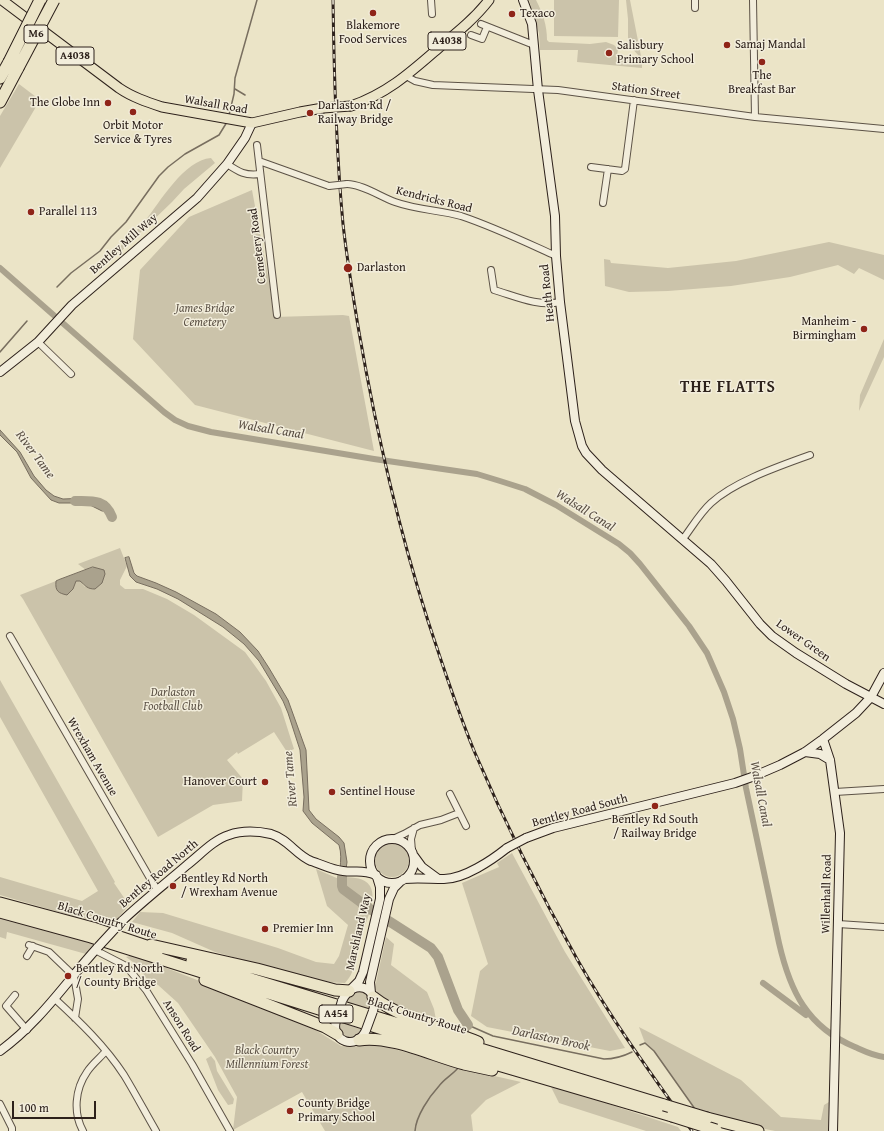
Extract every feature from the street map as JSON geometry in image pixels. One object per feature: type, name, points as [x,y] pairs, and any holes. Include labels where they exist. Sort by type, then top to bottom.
[{"type":"highway","name":"M6","points":[[0,102],[40,0]]},
{"type":"highway","name":"M6","points":[[0,78],[14,65],[54,0]]},
{"type":"highway","name":"Black Country Route","points":[[0,903],[130,940],[164,952],[540,1068],[707,1118],[758,1131]]},
{"type":"highway","name":"Black Country Route","points":[[0,912],[150,955],[471,1057],[718,1130]]},
{"type":"highway","points":[[130,940],[257,969],[335,990],[350,990]]},
{"type":"highway","points":[[150,955],[183,971],[325,1027],[337,1034]]},
{"type":"highway","points":[[372,995],[382,1004],[396,1012],[483,1044],[540,1068]]},
{"type":"highway","points":[[359,1040],[370,1039],[384,1041],[464,1064],[561,1084]]},
{"type":"main road","name":"Walsall Road","points":[[2,0],[119,88],[132,96],[162,107],[232,121],[252,123],[323,108],[351,106],[377,96],[406,76]]},
{"type":"main road","name":"A4038","points":[[406,76],[470,20],[489,0]]},
{"type":"street","points":[[431,0],[432,14]]},
{"type":"street","name":"Heath Road","points":[[523,0],[532,24],[538,90],[556,216],[556,256],[571,396],[575,421],[582,446],[589,457],[602,470],[683,539]]},
{"type":"street","points":[[695,0],[695,8]]},
{"type":"street","points":[[753,0],[755,116]]},
{"type":"street","points":[[471,35],[482,39],[484,26],[534,45]]},
{"type":"street","name":"Station Street","points":[[406,76],[415,81],[433,85],[558,90],[755,116],[884,129]]},
{"type":"street","points":[[591,168],[622,171],[625,169],[634,100]]},
{"type":"street","name":"Bentley Mill Way","points":[[0,372],[38,342],[72,305],[196,198],[227,164],[247,135],[252,123]]},
{"type":"street","name":"Cemetery Road","points":[[257,145],[277,315]]},
{"type":"street","name":"Kendricks Road","points":[[259,161],[328,186],[347,184],[356,185],[394,202],[412,208],[459,216],[490,227],[556,256]]},
{"type":"street","points":[[227,164],[242,174],[260,174]]},
{"type":"street","points":[[603,203],[608,169]]},
{"type":"street","points":[[492,270],[494,290],[542,304],[560,302]]},
{"type":"street","points":[[38,342],[71,374]]},
{"type":"street","points":[[683,539],[704,510],[726,492],[757,476],[810,454]]},
{"type":"street","name":"Lower Green","points":[[683,539],[721,575],[760,624],[772,636],[796,653],[884,704]]},
{"type":"street","name":"Wrexham Avenue","points":[[10,636],[157,889]]},
{"type":"street","points":[[805,752],[856,713],[870,697],[884,673]]},
{"type":"street","name":"Willenhall Road","points":[[823,739],[830,760],[840,837],[833,1131]]},
{"type":"street","points":[[805,752],[820,754],[830,760]]},
{"type":"street","name":"Bentley Road South","points":[[402,880],[416,878],[438,879],[460,876],[499,855],[507,848],[526,838],[553,828],[735,783],[752,777],[805,752]]},
{"type":"street","points":[[835,792],[884,789]]},
{"type":"street","points":[[450,794],[466,826]]},
{"type":"street","points":[[393,839],[420,825],[441,820],[459,813]]},
{"type":"street","points":[[370,857],[372,870],[377,876],[384,881],[390,882],[402,880],[408,876],[414,865],[411,840],[414,828]]},
{"type":"street","name":"Bentley Road North","points":[[0,1051],[27,1030],[122,921],[157,889],[214,843],[228,835],[257,831],[272,835],[284,840],[303,858],[337,870],[365,871],[377,876]]},
{"type":"street","points":[[351,871],[370,857],[374,848],[378,844],[387,839],[393,839],[402,841],[412,851],[422,867],[438,879]]},
{"type":"street","name":"Marshland Way","points":[[350,990],[359,981],[363,972],[381,891],[377,876]]},
{"type":"street","name":"Marshland Way","points":[[372,995],[370,982],[386,910],[391,893],[402,880]]},
{"type":"street","points":[[838,924],[884,927]]},
{"type":"street","points":[[27,956],[31,946],[49,952],[74,976],[78,999],[75,1018]]},
{"type":"street","name":"Anson Road","points":[[97,948],[126,966],[146,990],[192,1064],[230,1131]]},
{"type":"street","points":[[363,988],[372,995],[374,1004],[366,1030],[359,1040],[349,1042],[343,1040],[337,1034],[335,1028],[342,1001],[350,990],[363,988]]},
{"type":"street","points":[[15,996],[6,1006],[27,1030]]},
{"type":"street","points":[[55,999],[96,1039],[106,1051],[123,1074],[156,1131]]},
{"type":"street","points":[[83,1131],[76,1116],[80,1085],[86,1072],[106,1051]]},
{"type":"street","points":[[0,1104],[12,1128],[12,1131]]},
{"type":"green space","points":[[529,0],[536,0],[544,20],[547,40],[549,42],[590,44],[606,42],[614,45],[618,49],[617,56],[642,61],[642,68],[577,62],[578,50],[540,50],[539,33]]},
{"type":"green space","points":[[554,0],[619,0],[618,37],[554,36]]},
{"type":"green space","points":[[626,0],[630,0],[641,56],[639,56],[628,44]]},
{"type":"green space","points":[[19,84],[40,100],[0,168],[0,116]]},
{"type":"green space","points":[[211,158],[215,163],[184,189],[111,261],[109,259],[112,254],[145,221],[165,193],[182,174],[191,166]]},
{"type":"green space","name":"James Bridge Cemetery","points":[[252,190],[274,317],[349,316],[374,451],[195,405],[133,339],[140,270],[189,217]]},
{"type":"green space","points":[[829,242],[884,255],[884,280],[859,268],[854,274],[838,265],[790,277],[731,286],[668,291],[629,292],[605,286],[604,259],[610,260],[611,263],[668,268],[736,261]]},
{"type":"green space","points":[[884,339],[884,357],[859,411],[860,395]]},
{"type":"green space","name":"Darlaston Football Club","points":[[120,548],[127,566],[120,580],[120,585],[125,589],[143,589],[167,599],[194,615],[245,652],[266,681],[281,708],[294,749],[287,752],[274,732],[238,754],[237,752],[227,760],[243,779],[242,801],[213,805],[158,837],[20,595],[56,581],[56,588],[73,589],[76,581],[80,581],[85,587],[93,567],[86,570],[78,564]]},
{"type":"green space","points":[[0,680],[115,882],[114,883],[129,905],[110,927],[0,895],[0,877],[82,901],[98,891],[0,717]]},
{"type":"green space","points":[[392,843],[404,848],[409,860],[404,872],[392,877],[380,872],[375,860],[380,848]]},
{"type":"green space","points":[[512,853],[565,952],[625,1048],[610,1051],[487,1027],[471,1016],[480,971],[488,964],[462,883],[499,867],[497,863]]},
{"type":"green space","points":[[316,869],[339,879],[339,885],[344,884],[345,877],[362,879],[368,883],[372,892],[372,905],[361,936],[351,975],[345,983],[322,982],[215,952],[172,933],[132,922],[140,912],[163,913],[278,948],[316,962],[334,964],[339,956],[348,925],[327,906]]},
{"type":"green space","points":[[0,917],[96,944],[86,954],[7,932],[6,939],[0,937]]},
{"type":"green space","points":[[386,937],[394,944],[391,965],[427,992],[434,1009],[436,1020],[390,1005],[379,998],[375,987]]},
{"type":"green space","name":"Black Country Millennium Forest","points":[[133,955],[251,1001],[314,1029],[341,1046],[353,1047],[373,1043],[468,1070],[521,1082],[486,1100],[471,1115],[473,1131],[325,1131],[302,1092],[233,1130],[237,1097],[215,1057],[178,1003],[158,985],[149,982],[137,965],[126,957]]},
{"type":"green space","points":[[355,991],[362,992],[368,996],[370,1001],[369,1009],[346,1002],[348,997]]},
{"type":"green space","points":[[340,1022],[363,1030],[355,1038],[347,1038],[340,1032]]},
{"type":"green space","points":[[639,1027],[741,1080],[781,1117],[821,1120],[824,1105],[829,1102],[828,1131],[775,1131],[741,1124],[696,1111],[654,1051],[645,1043]]},
{"type":"green space","points":[[211,1056],[215,1061],[217,1071],[234,1099],[233,1104],[228,1105],[218,1090],[206,1059]]},
{"type":"green space","points":[[551,1087],[578,1094],[678,1127],[681,1131],[646,1131],[559,1103]]},
{"type":"shaded area","points":[[0,430],[20,452],[34,476],[46,490],[54,496],[63,499],[88,498],[107,502],[114,515],[112,517],[105,511],[90,505],[59,503],[51,500],[31,478],[17,452],[0,435]]},
{"type":"shaded area","points":[[129,557],[134,573],[137,576],[176,592],[216,614],[240,632],[258,651],[288,700],[306,750],[309,810],[316,819],[339,837],[344,843],[347,862],[344,884],[346,888],[341,891],[339,880],[341,857],[339,845],[312,823],[303,811],[304,797],[300,750],[283,701],[259,661],[244,644],[223,627],[178,599],[157,589],[136,582],[130,576],[125,558]]},
{"type":"shaded area","points":[[93,567],[104,570],[105,574],[102,583],[95,589],[88,588],[80,581],[76,581],[73,589],[67,595],[58,591],[56,581]]},
{"type":"waterway","points":[[229,115],[234,94],[235,78],[257,0]]},
{"type":"waterway","points":[[235,89],[245,95]]},
{"type":"waterway","points":[[57,287],[71,273],[100,251],[126,222],[159,176],[168,167],[185,154],[219,135],[227,122]]},
{"type":"waterway","name":"Walsall Canal","points":[[0,268],[164,412],[175,420],[188,426],[211,432],[374,459],[477,474],[525,489],[556,505],[619,544],[630,553],[689,626],[707,653],[724,692],[733,719],[740,749],[746,788],[783,960],[795,992],[803,1006],[824,1029],[838,1039],[855,1047],[884,1057]]},
{"type":"waterway","points":[[0,352],[27,321]]},
{"type":"waterway","name":"River Tame","points":[[75,501],[92,501],[102,504],[106,507],[112,517]]},
{"type":"waterway","name":"River Tame","points":[[342,877],[343,889],[370,909],[431,948],[438,957],[458,1010],[468,1025]]},
{"type":"waterway","points":[[763,983],[806,1015]]},
{"type":"waterway","name":"Darlaston Brook","points":[[468,1025],[493,1036],[604,1059],[611,1059],[632,1052]]},
{"type":"waterway","name":"Darlaston Brook","points":[[468,1025],[468,1033]]},
{"type":"waterway","name":"Darlaston Brook","points":[[640,1045],[645,1043],[654,1051],[695,1109]]},
{"type":"waterway","name":"River Tame","points":[[415,1131],[420,1113],[427,1101],[441,1084],[458,1068]]},
{"type":"railway","points":[[333,0],[337,140],[343,224],[350,278],[380,442],[397,514],[428,621],[468,737],[498,805],[536,883],[590,981],[632,1046],[692,1131]]},
{"type":"place","name":"Blakemore Food Services","points":[[373,13]]},
{"type":"place","name":"Texaco","points":[[512,14]]},
{"type":"place","name":"Samaj Mandal","points":[[727,45]]},
{"type":"place","name":"Salisbury Primary School","points":[[609,53]]},
{"type":"place","name":"The Breakfast Bar","points":[[762,62]]},
{"type":"place","name":"The Globe Inn","points":[[108,103]]},
{"type":"place","name":"Orbit Motor Service & Tyres","points":[[133,112]]},
{"type":"place","name":"Darlaston Rd / Railway Bridge","points":[[310,113]]},
{"type":"place","name":"Parallel 113","points":[[31,212]]},
{"type":"place","name":"Darlaston","points":[[348,268]]},
{"type":"place","name":"Manheim - Birmingham","points":[[864,329]]},
{"type":"place","name":"Hanover Court","points":[[265,782]]},
{"type":"place","name":"Sentinel House","points":[[332,792]]},
{"type":"place","name":"Bentley Rd South / Railway Bridge","points":[[655,806]]},
{"type":"place","name":"Bentley Rd North / Wrexham Avenue","points":[[173,886]]},
{"type":"place","name":"Premier Inn","points":[[265,929]]},
{"type":"place","name":"Bentley Rd North / County Bridge","points":[[68,976]]},
{"type":"place","name":"County Bridge Primary School","points":[[290,1111]]},
{"type":"district","name":"THE FLATTS","points":[[728,388]]}]
